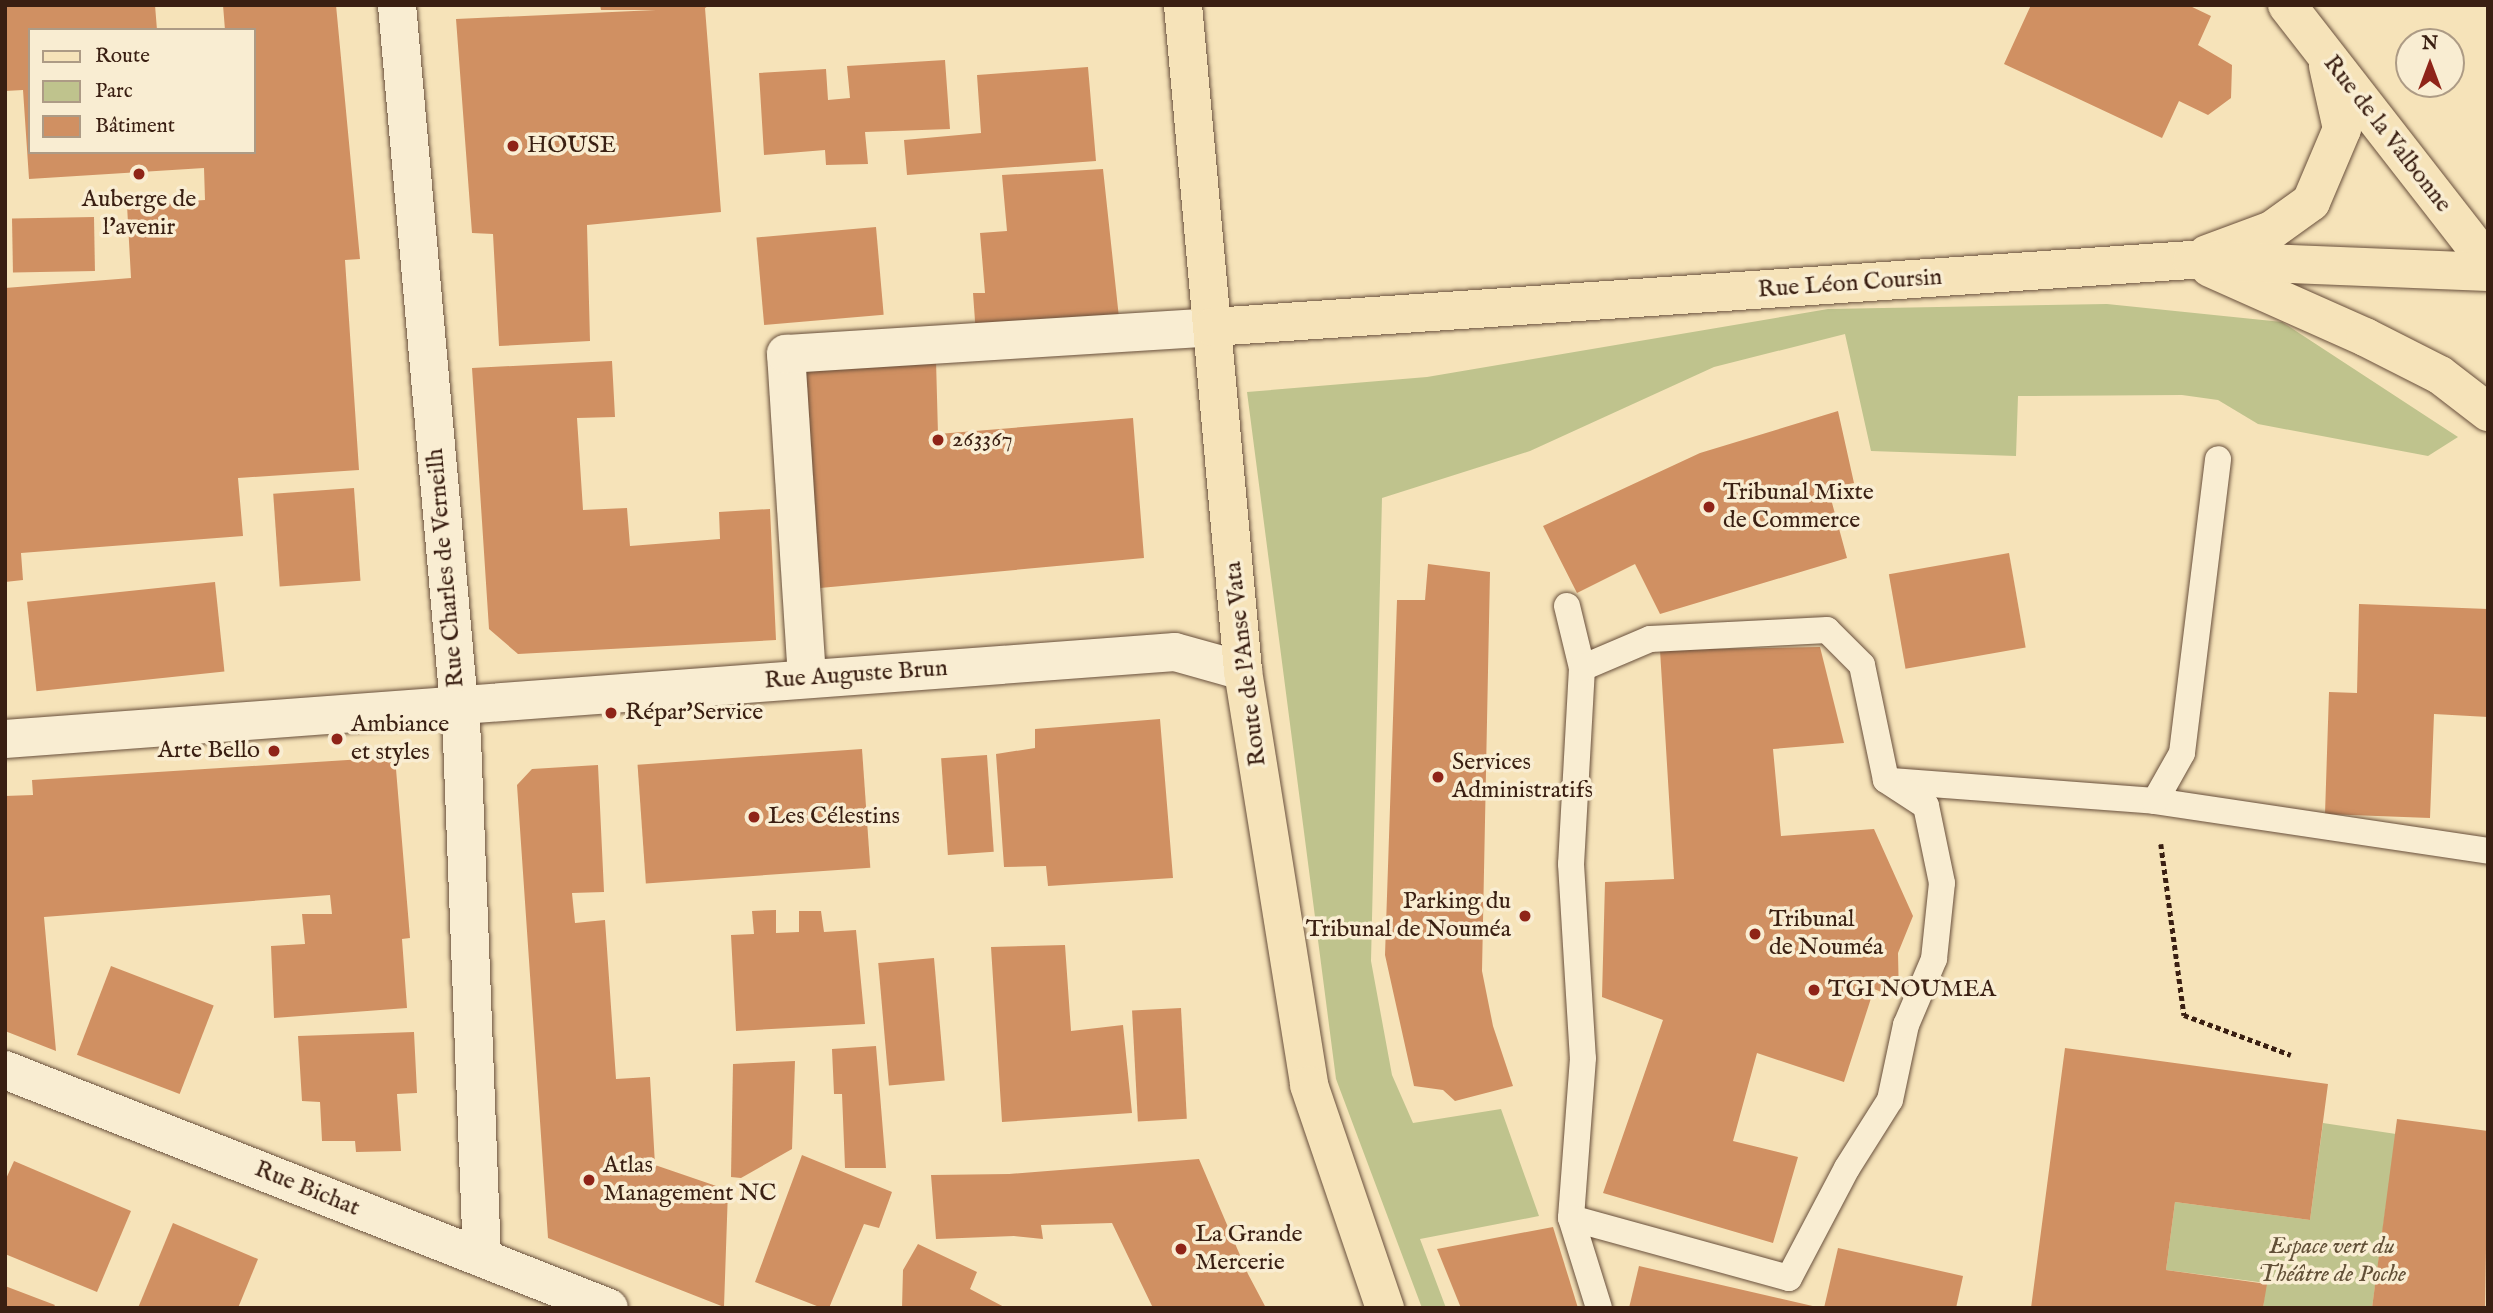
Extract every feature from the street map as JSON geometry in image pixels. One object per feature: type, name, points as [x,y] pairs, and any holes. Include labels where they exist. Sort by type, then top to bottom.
[{"type":"main road","name":"Route de l'Anse Vata","points":[[1183,5],[1243,671],[1309,1085],[1385,1308]]},
{"type":"main road","name":"Rue de la Valbonne","points":[[2287,5],[2488,263]]},
{"type":"main road","points":[[2192,260],[2272,230],[2311,202],[2342,129],[2326,56]]},
{"type":"main road","name":"Rue Léon Coursin","points":[[1213,327],[2192,260],[2488,272]]},
{"type":"main road","points":[[2192,260],[2365,337],[2440,375],[2488,412]]},
{"type":"street","name":"Rue Charles de Verneilh","points":[[397,5],[463,753],[482,1258]]},
{"type":"street","points":[[807,678],[786,354],[1213,327]]},
{"type":"street","name":"Rue Auguste Brun","points":[[5,739],[458,703],[1175,652],[1243,671]]},
{"type":"street","name":"Rue Bichat","points":[[5,1070],[609,1308]]},
{"type":"lane","points":[[2155,802],[2182,753],[2218,459]]},
{"type":"lane","points":[[1567,606],[1582,668],[1570,864],[1583,1058],[1570,1217],[1599,1308]]},
{"type":"lane","points":[[1570,1217],[1789,1278],[1847,1168],[1890,1100],[1906,1025],[1934,959],[1942,883],[1926,806],[1886,780],[1863,665],[1827,630],[1650,639],[1582,668]]},
{"type":"lane","points":[[1886,780],[2155,802],[2488,851]]},
{"type":"path","points":[[2155,802],[2184,1015],[2291,1055]]},
{"type":"green space","points":[[2107,304],[2282,322],[2458,437],[2428,456],[2258,424],[2218,400],[2182,395],[2018,396],[2016,456],[1871,451],[1845,334],[1714,367],[1530,451],[1382,498],[1371,961],[1392,1075],[1413,1123],[1501,1109],[1539,1216],[1420,1239],[1446,1308],[1422,1308],[1336,1079],[1247,392],[1427,377],[1828,309]]},
{"type":"green space","name":"Espace vert du Théâtre de Poche","points":[[2323,1123],[2396,1134],[2372,1308],[2263,1308],[2266,1283],[2166,1270],[2175,1202],[2310,1220]]},
{"type":"building","points":[[5,5],[155,5],[157,28],[28,28],[28,154],[256,154],[256,28],[225,28],[223,5],[336,5],[360,259],[345,260],[359,470],[238,478],[243,536],[21,553],[23,580],[5,582],[5,288],[131,278],[127,205],[205,200],[204,168],[29,179],[23,90],[5,91]]},
{"type":"building","points":[[600,5],[710,5],[705,8],[721,212],[587,225],[590,341],[499,346],[493,234],[472,233],[456,19],[656,10],[601,10]]},
{"type":"building","points":[[2031,5],[2188,5],[2211,16],[2198,45],[2232,65],[2231,98],[2208,115],[2179,101],[2162,138],[2004,64]]},
{"type":"building","points":[[945,60],[950,129],[865,132],[868,164],[826,165],[825,150],[764,155],[759,73],[826,69],[828,100],[850,98],[847,66]]},
{"type":"building","points":[[1088,67],[1096,161],[907,175],[904,140],[981,133],[977,75]]},
{"type":"building","points":[[1103,169],[1120,327],[976,335],[973,293],[985,293],[980,233],[1007,231],[1002,175]]},
{"type":"building","points":[[94,217],[95,271],[13,272],[12,218]]},
{"type":"building","points":[[876,227],[884,315],[764,325],[756,237]]},
{"type":"building","points":[[936,360],[938,434],[1133,418],[1144,558],[820,588],[804,368]]},
{"type":"building","points":[[612,361],[615,417],[577,418],[583,510],[627,508],[630,546],[720,539],[719,512],[770,509],[776,640],[518,654],[489,629],[472,368]]},
{"type":"building","name":"Tribunal Mixte de Commerce","points":[[1838,411],[1854,483],[1828,488],[1847,558],[1660,614],[1635,564],[1577,593],[1543,526],[1700,453]]},
{"type":"building","points":[[354,488],[360,581],[280,586],[273,494]]},
{"type":"building","points":[[2009,553],[2026,648],[1906,669],[1889,574]]},
{"type":"building","name":"Services Administratifs","points":[[1428,564],[1490,572],[1482,971],[1493,1026],[1513,1086],[1455,1101],[1443,1090],[1414,1086],[1385,955],[1397,600],[1425,600]]},
{"type":"building","points":[[215,582],[224,672],[36,691],[27,602]]},
{"type":"building","points":[[2359,604],[2488,609],[2488,717],[2434,714],[2430,818],[2325,814],[2329,692],[2357,693]]},
{"type":"building","name":"Tribunal de Nouméa","points":[[1820,647],[1844,743],[1773,749],[1781,836],[1874,829],[1913,916],[1898,953],[1899,999],[1874,989],[1844,1082],[1757,1053],[1733,1141],[1798,1157],[1773,1243],[1603,1193],[1663,1020],[1602,997],[1605,882],[1674,879],[1660,650]]},
{"type":"building","points":[[1160,719],[1173,878],[1048,886],[1046,866],[1004,867],[996,754],[1035,748],[1035,729]]},
{"type":"building","name":"Les Célestins","points":[[862,749],[870,868],[646,883],[638,765]]},
{"type":"building","points":[[987,755],[994,852],[948,855],[941,758]]},
{"type":"building","points":[[395,757],[410,938],[402,939],[407,1008],[274,1018],[271,946],[305,944],[302,914],[332,914],[330,895],[44,917],[56,1051],[5,1031],[5,796],[33,795],[32,780]]},
{"type":"building","points":[[598,765],[604,892],[572,893],[575,923],[605,920],[616,1079],[650,1077],[655,1165],[728,1190],[724,1307],[548,1238],[517,785],[532,769]]},
{"type":"building","points":[[776,910],[776,933],[799,932],[799,911],[821,911],[824,932],[856,930],[865,1024],[736,1031],[731,935],[754,934],[752,911]]},
{"type":"building","points":[[1065,945],[1071,1031],[1123,1025],[1132,1113],[1002,1122],[991,947]]},
{"type":"building","points":[[934,958],[945,1081],[889,1085],[878,963]]},
{"type":"building","points":[[111,966],[214,1005],[180,1094],[77,1055]]},
{"type":"building","points":[[1181,1008],[1187,1119],[1138,1121],[1132,1011]]},
{"type":"building","points":[[414,1032],[417,1093],[397,1094],[401,1151],[356,1152],[355,1141],[322,1141],[320,1102],[302,1101],[298,1036]]},
{"type":"building","points":[[876,1046],[886,1168],[845,1168],[842,1094],[834,1094],[832,1049]]},
{"type":"building","points":[[2065,1048],[2328,1084],[2310,1220],[2175,1202],[2166,1270],[2267,1284],[2263,1308],[2031,1308]]},
{"type":"building","points":[[795,1061],[792,1149],[741,1178],[731,1177],[733,1064]]},
{"type":"building","points":[[2397,1119],[2488,1131],[2485,1308],[2372,1308]]},
{"type":"building","points":[[802,1155],[892,1192],[879,1228],[864,1224],[829,1308],[822,1308],[755,1282]]},
{"type":"building","name":"La Grande Mercerie","points":[[1199,1159],[1248,1274],[1266,1308],[1153,1308],[1112,1223],[1041,1225],[1043,1239],[1014,1236],[936,1239],[931,1175],[1009,1174]]},
{"type":"building","points":[[14,1161],[131,1211],[97,1292],[5,1254],[5,1181]]},
{"type":"building","points":[[173,1223],[258,1259],[238,1308],[138,1308]]},
{"type":"building","points":[[1553,1227],[1578,1308],[1461,1308],[1437,1249]]},
{"type":"building","points":[[918,1244],[977,1272],[970,1289],[1006,1308],[902,1308],[903,1270]]},
{"type":"building","points":[[1838,1248],[1963,1276],[1956,1308],[1824,1308]]},
{"type":"building","points":[[1639,1266],[1817,1307],[1629,1308]]},
{"type":"building","points":[[5,1286],[55,1305],[53,1308],[5,1308]]},
{"type":"place","name":"HOUSE","points":[[513,146]]},
{"type":"place","name":"Auberge de l'avenir","points":[[139,174]]},
{"type":"place","name":"263367","points":[[938,440]]},
{"type":"place","name":"Tribunal Mixte de Commerce","points":[[1709,507]]},
{"type":"place","name":"Répar'Service","points":[[611,713]]},
{"type":"place","name":"Ambiance et styles","points":[[337,739]]},
{"type":"place","name":"Arte Bello","points":[[274,751]]},
{"type":"place","name":"Services Administratifs","points":[[1438,777]]},
{"type":"place","name":"Les Célestins","points":[[754,817]]},
{"type":"place","name":"Parking du Tribunal de Nouméa","points":[[1525,916]]},
{"type":"place","name":"Tribunal de Nouméa","points":[[1755,934]]},
{"type":"place","name":"TGI NOUMEA","points":[[1814,990]]},
{"type":"place","name":"Atlas Management NC","points":[[589,1180]]},
{"type":"place","name":"La Grande Mercerie","points":[[1181,1249]]}]
